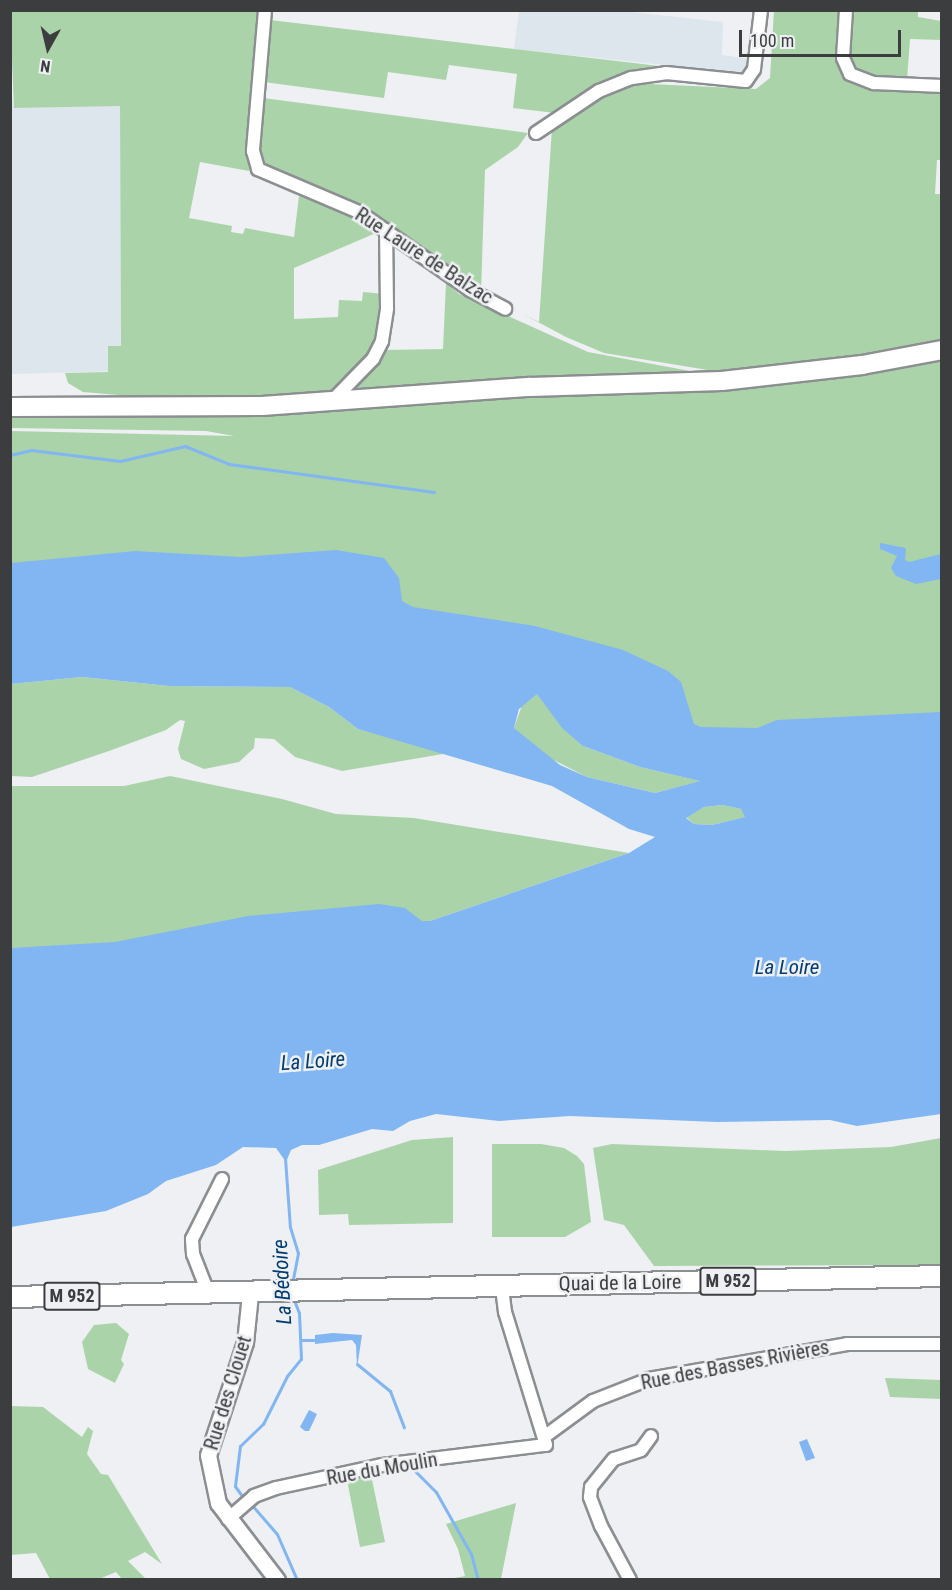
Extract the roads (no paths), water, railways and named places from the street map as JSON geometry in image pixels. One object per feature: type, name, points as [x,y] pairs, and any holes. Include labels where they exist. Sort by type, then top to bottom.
[{"type":"main road","points":[[10,407],[330,403],[530,387],[758,378],[862,365],[942,350]]},
{"type":"main road","points":[[10,394],[149,405]]},
{"type":"main road","name":"Quai de la Loire","points":[[508,1286],[942,1276]]},
{"type":"main road","name":"M 952","points":[[10,1297],[209,1295],[508,1286]]},
{"type":"street","name":"Rue Laure de Balzac","points":[[265,10],[253,151],[258,169],[359,212],[454,280],[505,309]]},
{"type":"street","points":[[536,133],[599,91],[632,78],[666,74],[746,81],[754,69],[761,10]]},
{"type":"street","points":[[846,10],[843,58],[850,74],[874,83],[942,86]]},
{"type":"street","points":[[330,403],[348,388],[373,359],[382,341],[387,308],[386,230]]},
{"type":"street","points":[[209,1295],[193,1254],[192,1239],[222,1179]]},
{"type":"street","points":[[508,1286],[505,1312],[545,1441]]},
{"type":"street","name":"Rue des Clouet","points":[[250,1294],[245,1342],[208,1455],[218,1503],[277,1580]]},
{"type":"street","name":"Rue des Basses Rivières","points":[[545,1441],[593,1401],[649,1379],[742,1365],[824,1347],[942,1344]]},
{"type":"street","points":[[630,1580],[601,1526],[591,1487],[614,1459],[641,1450],[651,1436]]},
{"type":"street","name":"Rue du Moulin","points":[[228,1519],[254,1496],[382,1465],[545,1441]]},
{"type":"water","points":[[880,543],[906,548],[905,560],[909,562],[941,554],[941,579],[916,584],[896,576],[891,568],[897,556],[880,549]]},
{"type":"water","name":"La Loire","points":[[336,550],[384,558],[399,578],[402,601],[413,607],[535,626],[623,650],[668,671],[681,682],[694,724],[701,727],[757,728],[777,720],[941,712],[941,1114],[857,1126],[830,1120],[717,1122],[570,1116],[499,1121],[436,1114],[410,1121],[393,1131],[372,1129],[319,1145],[302,1145],[291,1150],[286,1162],[276,1148],[243,1147],[216,1165],[166,1181],[148,1194],[106,1211],[11,1227],[11,948],[115,942],[248,916],[379,904],[405,908],[422,921],[430,921],[629,853],[655,837],[629,829],[552,786],[358,729],[329,707],[290,687],[169,686],[82,677],[11,684],[11,563],[135,551],[241,557]],"holes":[[[537,694],[562,728],[583,746],[640,767],[700,781],[655,793],[587,777],[560,765],[514,728],[519,709]],[[723,805],[741,809],[745,817],[712,825],[694,824],[686,818],[704,807]]]},
{"type":"water","points":[[333,1333],[362,1335],[357,1368],[356,1345],[352,1340],[315,1344],[315,1335]]},
{"type":"water","points":[[309,1410],[317,1414],[309,1431],[305,1431],[300,1427]]},
{"type":"water","points":[[807,1439],[815,1458],[806,1461],[799,1442]]},
{"type":"waterway","points":[[10,455],[31,450],[120,461],[185,446],[229,464],[434,492]]},
{"type":"waterway","name":"La Bédoire","points":[[285,1158],[290,1227],[298,1253],[292,1285]]},
{"type":"waterway","name":"La Bédoire","points":[[245,1500],[235,1486],[240,1446],[263,1424],[287,1376],[301,1359],[299,1313],[293,1297]]},
{"type":"waterway","points":[[301,1340],[318,1340]]},
{"type":"waterway","points":[[357,1364],[390,1391],[404,1427]]},
{"type":"waterway","points":[[415,1471],[436,1492],[471,1554],[478,1580]]},
{"type":"waterway","name":"La Bédoire","points":[[250,1503],[277,1534],[297,1580]]}]
